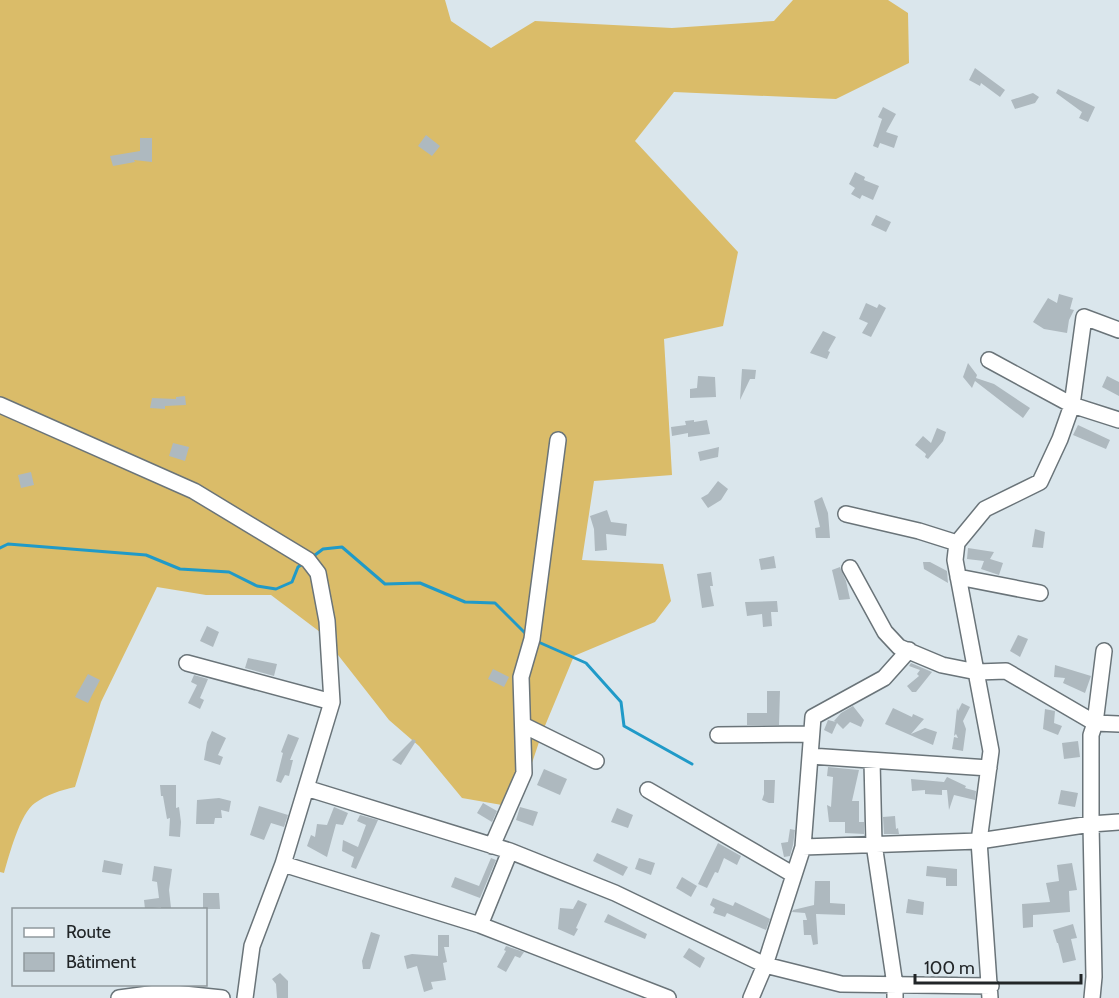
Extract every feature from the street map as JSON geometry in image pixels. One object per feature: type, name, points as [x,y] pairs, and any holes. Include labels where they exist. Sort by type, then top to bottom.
[{"type":"street","points":[[306,788],[510,851],[615,893],[765,965],[839,991],[991,992],[979,841],[991,751],[955,560],[957,543],[985,509],[1040,482],[1060,439],[1072,405],[1084,317],[1119,330]]},
{"type":"street","points":[[989,360],[1072,405],[1119,420]]},
{"type":"street","points":[[0,405],[194,491],[308,560],[318,573],[327,621],[332,702],[283,864],[252,946],[245,998]]},
{"type":"street","points":[[492,846],[524,773],[521,677],[532,639],[558,440]]},
{"type":"street","points":[[846,514],[919,531],[957,543]]},
{"type":"street","points":[[850,568],[885,632],[899,647],[942,665],[977,672],[1006,671],[1095,723],[1119,724]]},
{"type":"street","points":[[958,577],[1040,593]]},
{"type":"street","points":[[751,998],[765,965],[803,847],[813,717],[884,678],[909,650]]},
{"type":"street","points":[[1092,998],[1094,977],[1090,824],[1091,735],[1095,723],[1104,651]]},
{"type":"street","points":[[187,663],[332,702]]},
{"type":"street","points":[[523,724],[596,761]]},
{"type":"street","points":[[718,735],[811,734]]},
{"type":"street","points":[[810,756],[989,768]]},
{"type":"street","points":[[872,761],[874,844],[895,991]]},
{"type":"street","points":[[648,790],[794,875]]},
{"type":"street","points":[[803,847],[979,841],[1090,824],[1119,822]]},
{"type":"street","points":[[480,925],[510,851]]},
{"type":"street","points":[[283,864],[480,925],[668,998]]},
{"type":"street","points":[[119,998],[164,992],[222,998]]},
{"type":"shaded area","points":[[0,0],[445,0],[451,21],[491,48],[535,21],[672,28],[774,21],[793,0],[888,0],[908,13],[909,63],[836,99],[674,92],[635,141],[738,252],[723,326],[664,339],[672,475],[594,481],[582,560],[663,564],[671,601],[655,622],[574,656],[542,733],[527,778],[502,805],[462,798],[419,746],[389,720],[320,632],[271,595],[206,595],[157,587],[101,702],[75,787],[49,795],[30,808],[16,835],[4,873],[0,872]]},
{"type":"building","points":[[975,68],[1005,90],[1000,97],[981,83],[980,86],[969,80]]},
{"type":"building","points":[[1058,89],[1095,107],[1088,122],[1079,118],[1082,112],[1056,93]]},
{"type":"building","points":[[1033,93],[1039,97],[1035,103],[1015,109],[1011,100]]},
{"type":"building","points":[[883,107],[896,114],[886,132],[898,136],[894,148],[880,143],[878,148],[873,146],[882,119],[878,117]]},
{"type":"building","points":[[426,135],[440,146],[432,156],[418,146]]},
{"type":"building","points":[[140,138],[152,138],[152,162],[134,160],[135,162],[113,166],[110,156],[140,151]]},
{"type":"building","points":[[855,172],[865,177],[864,180],[879,186],[873,200],[862,195],[860,199],[851,194],[855,188],[849,184]]},
{"type":"building","points":[[876,215],[891,222],[886,232],[871,225]]},
{"type":"building","points":[[1059,294],[1073,298],[1070,309],[1074,310],[1069,320],[1067,333],[1044,329],[1033,322],[1048,298],[1057,303]]},
{"type":"building","points":[[866,303],[877,308],[879,304],[886,308],[871,337],[862,333],[868,323],[859,319]]},
{"type":"building","points":[[823,331],[836,337],[828,351],[830,352],[827,359],[810,353]]},
{"type":"building","points":[[968,363],[977,375],[976,378],[994,384],[1030,408],[1023,418],[975,381],[972,388],[963,377]]},
{"type":"building","points":[[742,369],[756,370],[755,379],[750,379],[740,400]]},
{"type":"building","points":[[698,376],[715,377],[716,397],[690,398],[690,389],[697,388]]},
{"type":"building","points":[[1107,376],[1119,382],[1119,396],[1102,387]]},
{"type":"building","points":[[185,396],[186,405],[165,406],[165,409],[150,408],[152,398],[176,399],[176,397]]},
{"type":"building","points":[[694,420],[694,422],[707,420],[710,434],[688,437],[688,433],[672,436],[671,427],[686,425],[685,421]]},
{"type":"building","points":[[1078,425],[1110,440],[1106,449],[1073,435]]},
{"type":"building","points":[[937,428],[946,432],[943,441],[928,459],[925,457],[926,454],[915,445],[923,436],[931,443]]},
{"type":"building","points":[[173,443],[189,447],[185,461],[169,456]]},
{"type":"building","points":[[719,447],[718,457],[700,461],[698,452]]},
{"type":"building","points":[[31,472],[34,485],[21,488],[18,475]]},
{"type":"building","points":[[718,481],[728,489],[721,500],[708,508],[701,498],[708,494]]},
{"type":"building","points":[[822,497],[828,513],[830,538],[816,538],[815,528],[820,527],[814,501]]},
{"type":"building","points":[[607,510],[611,522],[627,524],[626,536],[606,534],[607,550],[595,551],[594,529],[590,516]]},
{"type":"building","points":[[1035,529],[1045,532],[1043,548],[1032,547]]},
{"type":"building","points":[[968,548],[994,552],[990,559],[1003,563],[999,575],[981,569],[984,561],[967,559]]},
{"type":"building","points":[[774,556],[776,568],[761,570],[759,559]]},
{"type":"building","points":[[923,562],[930,562],[947,571],[948,583],[924,569]]},
{"type":"building","points":[[840,567],[850,599],[839,600],[832,570]]},
{"type":"building","points":[[711,572],[713,586],[710,586],[714,606],[702,608],[697,574]]},
{"type":"building","points":[[777,601],[778,612],[771,612],[772,626],[763,627],[762,614],[747,616],[745,602]]},
{"type":"building","points":[[207,626],[219,632],[213,647],[200,641]]},
{"type":"building","points":[[1018,635],[1028,639],[1020,657],[1010,651]]},
{"type":"building","points":[[248,658],[277,664],[274,676],[245,668]]},
{"type":"building","points":[[911,663],[932,672],[916,692],[912,692],[907,686],[919,676],[917,674],[920,670],[909,666]]},
{"type":"building","points":[[1055,665],[1091,676],[1085,693],[1063,683],[1065,678],[1054,677]]},
{"type":"building","points":[[493,669],[509,677],[504,687],[488,679]]},
{"type":"building","points":[[88,674],[100,680],[88,703],[75,697]]},
{"type":"building","points":[[194,675],[208,679],[200,698],[204,700],[200,709],[188,703],[197,685],[191,682]]},
{"type":"building","points":[[767,691],[780,691],[779,725],[747,725],[747,713],[767,713]]},
{"type":"building","points":[[962,703],[970,707],[963,721],[966,729],[963,751],[952,749],[954,737],[958,738],[956,734],[954,736],[957,708],[958,711]]},
{"type":"building","points":[[853,706],[864,720],[861,727],[850,722],[843,729],[837,723],[832,734],[824,730],[828,720],[836,722],[834,721],[841,713]]},
{"type":"building","points":[[893,708],[912,717],[913,714],[924,719],[911,734],[925,728],[937,732],[933,745],[885,724]]},
{"type":"building","points":[[1045,709],[1055,711],[1054,723],[1062,726],[1058,735],[1043,729]]},
{"type":"building","points":[[212,731],[226,738],[218,755],[223,757],[220,765],[204,760],[207,742]]},
{"type":"building","points":[[288,734],[299,738],[290,760],[293,760],[289,776],[285,775],[281,783],[276,781],[283,753],[281,752]]},
{"type":"building","points":[[413,739],[416,741],[401,765],[392,760]]},
{"type":"building","points":[[1078,741],[1080,757],[1064,759],[1062,743]]},
{"type":"building","points":[[828,767],[859,770],[852,801],[859,801],[859,822],[864,822],[864,834],[845,833],[845,822],[829,822],[827,805],[831,807],[833,777],[827,776]]},
{"type":"building","points":[[544,769],[567,779],[560,795],[537,785]]},
{"type":"building","points":[[947,777],[966,786],[965,788],[976,791],[975,800],[954,795],[949,810],[947,790],[942,790],[942,795],[925,794],[925,790],[912,791],[911,779],[944,782]]},
{"type":"building","points":[[764,780],[775,780],[774,803],[762,800]]},
{"type":"building","points":[[160,785],[176,785],[176,808],[179,807],[181,822],[180,837],[169,836],[170,818],[167,819]]},
{"type":"building","points":[[1061,790],[1078,793],[1075,807],[1058,804]]},
{"type":"building","points":[[219,798],[231,801],[229,812],[221,810],[222,818],[215,818],[214,824],[196,824],[197,800]]},
{"type":"building","points":[[483,803],[497,811],[492,822],[477,813]]},
{"type":"building","points":[[259,806],[288,815],[284,827],[271,823],[264,840],[250,835]]},
{"type":"building","points":[[334,807],[348,813],[343,825],[336,824],[327,857],[307,846],[311,835],[315,837],[317,824],[327,825]]},
{"type":"building","points":[[520,807],[538,812],[533,826],[516,820]]},
{"type":"building","points":[[617,808],[633,815],[628,828],[611,822]]},
{"type":"building","points":[[360,815],[378,820],[356,869],[351,867],[354,857],[342,851],[343,840],[358,847],[366,825],[357,821]]},
{"type":"building","points":[[895,816],[896,829],[898,828],[899,834],[884,834],[883,817]]},
{"type":"building","points":[[790,829],[795,830],[793,845],[790,856],[784,857],[781,843],[788,842]]},
{"type":"building","points":[[718,843],[741,856],[737,865],[724,858],[718,873],[715,872],[707,888],[698,884]]},
{"type":"building","points":[[597,853],[628,867],[623,876],[593,861]]},
{"type":"building","points":[[491,858],[496,860],[480,898],[451,887],[455,877],[479,886]]},
{"type":"building","points":[[639,858],[655,863],[651,875],[635,869]]},
{"type":"building","points":[[104,860],[123,864],[121,875],[102,872]]},
{"type":"building","points":[[1072,863],[1077,890],[1069,891],[1070,912],[1033,915],[1033,927],[1023,928],[1022,904],[1050,902],[1046,883],[1059,881],[1057,865]]},
{"type":"building","points":[[154,866],[172,869],[169,890],[171,908],[145,908],[144,900],[159,898],[157,882],[152,881]]},
{"type":"building","points":[[927,866],[957,869],[957,886],[946,886],[946,878],[926,876]]},
{"type":"building","points":[[682,877],[697,886],[691,897],[676,888]]},
{"type":"building","points":[[815,881],[830,881],[830,903],[845,904],[845,915],[816,914],[818,944],[813,945],[811,935],[804,935],[803,920],[807,920],[805,913],[792,912],[814,905]]},
{"type":"building","points":[[203,893],[219,893],[220,909],[203,908]]},
{"type":"building","points":[[713,898],[733,906],[735,902],[770,919],[766,930],[727,913],[725,917],[713,913],[715,908],[710,905]]},
{"type":"building","points":[[908,899],[924,902],[923,915],[906,913]]},
{"type":"building","points":[[578,900],[587,904],[574,936],[558,929],[560,908],[573,909]]},
{"type":"building","points":[[608,914],[647,934],[645,939],[604,922]]},
{"type":"building","points":[[1073,924],[1077,938],[1071,939],[1076,960],[1063,963],[1053,930]]},
{"type":"building","points":[[371,932],[380,935],[370,969],[363,969],[362,961]]},
{"type":"building","points":[[438,935],[449,935],[449,947],[444,947],[447,962],[443,963],[446,980],[431,982],[433,989],[424,992],[417,966],[407,969],[404,956],[412,954],[438,956]]},
{"type":"building","points":[[506,946],[524,952],[520,958],[515,956],[506,972],[497,967],[506,951],[504,950]]},
{"type":"building","points":[[689,948],[705,958],[700,968],[683,957]]},
{"type":"building","points":[[280,973],[288,981],[288,998],[277,998],[276,984],[272,979]]},
{"type":"waterway","points":[[0,548],[8,544],[146,555],[180,569],[229,572],[257,586],[276,589],[292,582],[298,567],[304,563]]},
{"type":"waterway","points":[[311,558],[323,549],[342,547],[385,584],[420,583],[465,602],[495,603],[526,634]]},
{"type":"waterway","points":[[536,641],[586,663],[621,702],[624,726],[692,764]]}]
